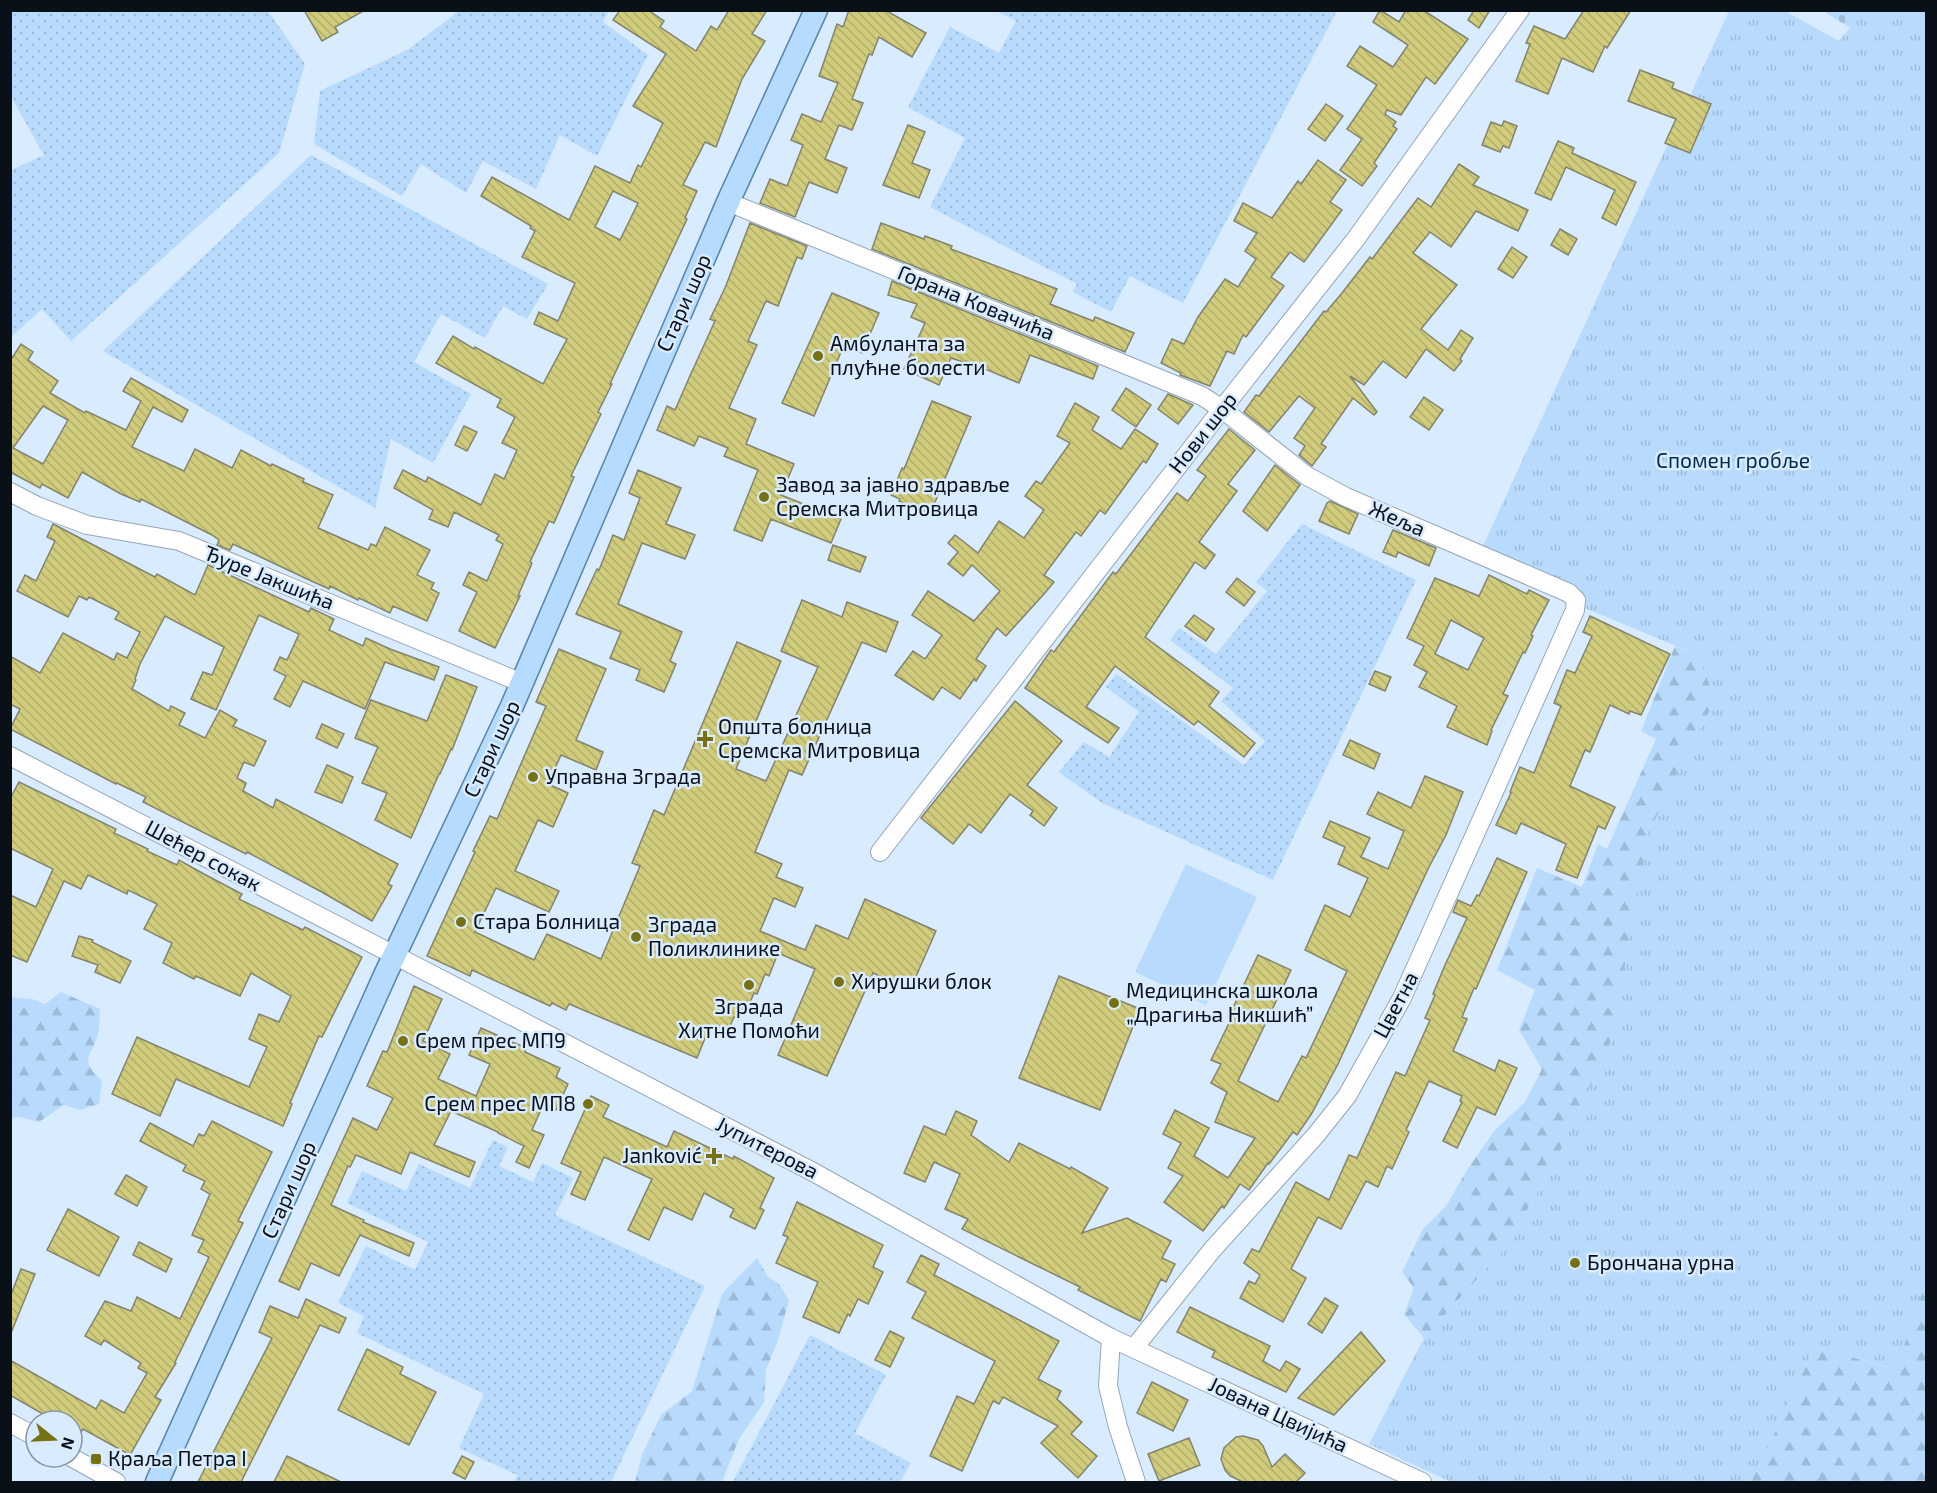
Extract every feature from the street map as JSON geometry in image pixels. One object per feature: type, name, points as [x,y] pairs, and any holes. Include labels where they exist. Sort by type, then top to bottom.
[{"type":"main road","name":"Стари шор","points":[[157,1482],[394,956],[522,683],[728,202],[816,10]]},
{"type":"street","name":"Нови шор","points":[[880,852],[1355,240],[1520,10]]},
{"type":"street","name":"Горана Ковачића","points":[[728,202],[1171,382],[1202,396],[1222,409]]},
{"type":"street","name":"Жеља","points":[[1222,409],[1308,477],[1346,497],[1569,593],[1576,600],[1575,610]]},
{"type":"street","name":"Ђуре Јакшића","points":[[10,492],[38,506],[87,525],[179,542],[522,683]]},
{"type":"street","name":"Цветна","points":[[1134,1348],[1212,1250],[1317,1135],[1347,1095],[1402,999],[1575,610]]},
{"type":"street","name":"Шећер сокак","points":[[10,756],[394,956]]},
{"type":"street","name":"Јупитерова","points":[[394,956],[815,1173],[1111,1338],[1134,1348]]},
{"type":"street","points":[[1111,1338],[1108,1386],[1118,1427],[1137,1482]]},
{"type":"street","name":"Јована Цвијића","points":[[1134,1348],[1422,1482]]},
{"type":"street","points":[[10,1423],[24,1431]]},
{"type":"street","points":[[84,1464],[116,1482]]},
{"type":"green space","points":[[11,10],[268,11],[305,64],[279,153],[71,341],[42,309],[11,337],[11,170],[44,155],[11,97]]},
{"type":"green space","points":[[459,11],[609,11],[603,22],[648,55],[597,156],[560,135],[536,189],[483,161],[466,193],[421,164],[402,196],[314,144],[320,91],[409,49]]},
{"type":"green space","points":[[996,11],[1337,11],[1183,303],[1130,276],[1111,312],[1073,292],[1077,284],[930,207],[965,138],[908,107],[950,27],[999,53],[1016,21]]},
{"type":"green space","name":"Спомен гробље","points":[[1729,11],[1785,11],[1839,41],[1850,28],[1859,11],[1926,11],[1926,1282],[1896,1369],[1815,1347],[1751,1482],[1451,1482],[1369,1444],[1424,1338],[1506,1247],[1557,1158],[1611,1041],[1649,832],[1688,749],[1716,700],[1698,655],[1587,609],[1483,546]]},
{"type":"green space","points":[[1823,11],[1859,11],[1850,28]]},
{"type":"green space","points":[[311,155],[548,284],[527,319],[503,306],[485,338],[441,314],[414,362],[471,394],[433,463],[391,439],[375,508],[103,351]]},
{"type":"green space","points":[[1302,524],[1416,580],[1273,880],[1102,803],[1059,772],[1084,742],[1109,757],[1139,712],[1106,687],[1116,674],[1244,765],[1265,741],[1221,701],[1233,688],[1170,640],[1179,628],[1216,654],[1267,591],[1256,582]]},
{"type":"green space","points":[[1675,646],[1698,655],[1716,700],[1688,749],[1623,979],[1611,1041],[1557,1158],[1506,1247],[1424,1338],[1404,1314],[1414,1288],[1402,1272],[1423,1229],[1446,1206],[1467,1170],[1495,1130],[1525,1102],[1542,1069],[1519,1030],[1535,990],[1497,970],[1537,868],[1582,887],[1598,844],[1607,849],[1656,739],[1641,731]]},
{"type":"green space","points":[[1186,864],[1257,897],[1206,1005],[1135,972]]},
{"type":"green space","points":[[61,992],[100,1009],[98,1034],[88,1058],[90,1067],[102,1081],[99,1104],[80,1110],[64,1105],[39,1122],[19,1117],[11,1118],[11,997],[32,999],[45,1004]]},
{"type":"green space","points":[[493,1140],[508,1147],[499,1166],[533,1182],[542,1163],[573,1178],[555,1215],[705,1286],[611,1482],[514,1482],[517,1475],[459,1448],[484,1394],[357,1333],[364,1316],[338,1303],[366,1246],[415,1270],[428,1242],[347,1203],[362,1171],[406,1191],[419,1164],[470,1188]]},
{"type":"green space","points":[[757,1258],[768,1277],[779,1284],[789,1300],[778,1340],[766,1370],[764,1402],[739,1439],[722,1482],[635,1482],[642,1455],[661,1415],[692,1391],[722,1294]]},
{"type":"green space","points":[[1926,1282],[1926,1482],[1751,1482],[1815,1347],[1895,1369]]},
{"type":"green space","points":[[810,1335],[886,1375],[855,1433],[911,1463],[900,1482],[733,1482]]},
{"type":"building","points":[[304,10],[365,10],[335,27],[338,32],[322,41]]},
{"type":"building","points":[[620,10],[648,10],[664,21],[660,27],[696,51],[711,26],[717,30],[729,10],[767,10],[752,34],[765,41],[742,79],[716,147],[705,142],[683,185],[697,191],[685,218],[687,219],[610,384],[612,384],[598,412],[601,414],[571,476],[574,477],[554,523],[549,521],[530,562],[532,563],[518,596],[520,596],[495,648],[459,631],[477,592],[463,585],[469,572],[487,581],[503,544],[496,540],[499,535],[454,512],[448,527],[429,519],[433,510],[394,488],[403,470],[426,482],[428,477],[481,505],[495,474],[504,479],[517,450],[502,443],[515,417],[497,407],[501,399],[436,363],[453,336],[543,384],[567,339],[534,324],[539,312],[558,321],[575,283],[522,257],[535,231],[530,228],[531,226],[481,196],[492,177],[569,220],[595,166],[630,183],[638,165],[641,167],[663,123],[633,106],[666,54],[613,20]],"holes":[[[613,191],[638,203],[620,240],[595,227]]]},
{"type":"building","points":[[849,10],[885,10],[926,33],[912,57],[879,37],[872,55],[869,54],[852,99],[863,103],[852,130],[839,125],[825,159],[847,168],[837,193],[809,182],[795,217],[760,203],[770,179],[787,186],[803,145],[791,140],[802,114],[821,122],[838,83],[819,76],[837,24],[843,27]]},
{"type":"building","points":[[1380,10],[1399,22],[1406,10],[1423,10],[1468,39],[1435,84],[1426,77],[1401,115],[1387,110],[1385,114],[1396,122],[1393,126],[1397,129],[1374,163],[1377,166],[1362,186],[1340,170],[1362,139],[1347,129],[1377,85],[1347,66],[1360,46],[1393,67],[1408,45],[1373,22]]},
{"type":"building","points":[[1474,10],[1490,10],[1479,28],[1468,20]]},
{"type":"building","points":[[1584,10],[1631,10],[1607,48],[1605,46],[1593,72],[1562,58],[1548,94],[1516,81],[1530,44],[1526,43],[1534,26],[1565,39]]},
{"type":"building","points":[[1640,70],[1674,83],[1672,88],[1711,104],[1690,153],[1665,143],[1676,119],[1628,101]]},
{"type":"building","points":[[1326,104],[1343,116],[1325,141],[1308,129]]},
{"type":"building","points":[[1504,121],[1517,126],[1509,148],[1503,146],[1500,152],[1482,145],[1491,122],[1502,126]]},
{"type":"building","points":[[908,125],[925,132],[912,163],[930,170],[919,198],[883,185]]},
{"type":"building","points":[[1558,141],[1574,148],[1572,153],[1636,182],[1616,225],[1602,218],[1615,190],[1566,167],[1551,200],[1535,193]]},
{"type":"building","points":[[1318,160],[1346,180],[1330,202],[1342,210],[1304,262],[1290,252],[1271,277],[1284,286],[1246,337],[1243,335],[1234,354],[1227,351],[1210,386],[1180,375],[1181,373],[1161,363],[1172,339],[1184,344],[1198,317],[1225,279],[1238,287],[1256,259],[1245,251],[1257,233],[1234,221],[1243,203],[1272,218],[1298,181],[1301,184]]},
{"type":"building","points":[[1459,164],[1479,177],[1473,185],[1528,210],[1518,231],[1476,211],[1451,247],[1430,232],[1413,253],[1457,285],[1421,329],[1448,350],[1461,330],[1473,338],[1460,359],[1462,361],[1454,371],[1426,349],[1406,378],[1383,361],[1364,385],[1350,376],[1377,412],[1374,415],[1353,398],[1321,444],[1326,447],[1312,466],[1299,455],[1305,446],[1294,438],[1315,408],[1299,396],[1269,432],[1244,412],[1256,395],[1259,396],[1324,311],[1326,312],[1370,257],[1372,259],[1418,198],[1431,207]]},
{"type":"building","points":[[750,223],[807,246],[802,259],[797,257],[778,306],[766,301],[748,341],[757,345],[729,408],[756,419],[746,444],[794,464],[781,495],[841,519],[831,543],[771,519],[762,541],[734,530],[758,470],[724,456],[728,448],[699,436],[694,446],[657,430],[667,406],[675,410],[715,321],[710,319],[725,288]]},
{"type":"building","points":[[881,223],[924,239],[925,236],[952,246],[951,249],[1057,289],[1050,304],[1093,321],[1095,317],[1134,333],[1125,352],[872,249]]},
{"type":"building","points":[[1560,229],[1577,239],[1568,255],[1551,245]]},
{"type":"building","points":[[1512,247],[1527,257],[1513,278],[1498,269]]},
{"type":"building","points":[[892,281],[1098,366],[1093,379],[1030,355],[1019,383],[966,361],[966,363],[951,358],[939,385],[904,369],[925,323],[911,317],[917,304],[888,295]]},
{"type":"building","name":"Амбуланта за плућне болести","points":[[832,293],[879,313],[862,353],[844,345],[814,416],[782,403]]},
{"type":"building","points":[[21,344],[33,352],[28,360],[58,381],[50,393],[85,413],[86,411],[126,430],[141,401],[123,391],[131,378],[188,410],[182,422],[153,407],[132,447],[184,471],[195,449],[232,468],[241,450],[333,495],[318,528],[368,550],[371,544],[376,546],[385,527],[430,550],[417,575],[434,583],[431,589],[439,593],[427,621],[393,606],[390,613],[330,586],[329,589],[233,544],[230,550],[217,545],[219,540],[212,535],[141,499],[140,502],[121,494],[82,472],[68,498],[42,484],[40,488],[10,472],[10,361]],"holes":[[[43,406],[68,420],[43,464],[13,448]]]},
{"type":"building","points":[[1126,388],[1151,405],[1136,427],[1112,410]]},
{"type":"building","points":[[1168,394],[1193,405],[1178,424],[1158,409]]},
{"type":"building","points":[[1424,397],[1443,410],[1429,430],[1410,417]]},
{"type":"building","points":[[932,401],[971,417],[930,514],[899,501],[900,499],[891,495]]},
{"type":"building","points":[[1075,403],[1099,417],[1092,430],[1121,449],[1135,429],[1158,444],[1146,463],[1143,461],[1105,514],[1100,510],[1081,536],[1076,532],[1044,575],[1054,582],[1044,594],[1006,636],[997,628],[976,659],[986,666],[976,681],[974,679],[960,699],[942,687],[933,700],[895,675],[913,651],[925,659],[942,635],[912,615],[928,591],[974,621],[1000,591],[972,565],[963,576],[948,564],[958,552],[948,543],[955,535],[978,553],[999,521],[1024,538],[1044,510],[1025,496],[1036,481],[1041,484],[1070,443],[1057,436]]},
{"type":"building","points":[[464,426],[477,432],[467,451],[455,445]]},
{"type":"building","points":[[1229,429],[1255,450],[1228,484],[1237,491],[1199,542],[1215,555],[1205,569],[1195,562],[1145,637],[1219,692],[1209,706],[1255,743],[1244,757],[1198,721],[1194,725],[1115,666],[1086,707],[1119,728],[1108,743],[1025,688],[1051,650],[1054,652],[1113,572],[1116,574],[1177,493],[1188,501],[1206,476],[1197,470]]},
{"type":"building","points":[[1275,465],[1300,485],[1267,531],[1243,511]]},
{"type":"building","points":[[638,470],[681,488],[666,524],[695,535],[685,559],[642,543],[618,604],[682,632],[670,661],[676,664],[664,692],[636,680],[640,670],[610,658],[621,632],[576,614],[597,569],[599,570],[613,535],[624,540],[640,498],[629,493]]},
{"type":"building","points":[[1330,501],[1358,514],[1349,534],[1319,521]]},
{"type":"building","points":[[53,524],[195,595],[208,565],[309,612],[311,608],[334,619],[329,630],[363,646],[366,638],[439,667],[434,680],[385,662],[365,709],[303,681],[290,707],[274,699],[286,676],[274,670],[280,657],[287,660],[299,634],[259,615],[216,710],[191,699],[203,672],[212,675],[224,647],[165,616],[140,664],[132,689],[169,711],[171,706],[185,713],[179,725],[205,738],[220,710],[237,720],[233,726],[266,741],[254,766],[244,762],[237,778],[246,783],[243,791],[273,808],[276,799],[398,864],[388,884],[392,886],[372,921],[247,852],[246,854],[143,802],[146,797],[10,729],[20,709],[10,704],[10,656],[40,673],[63,633],[114,660],[117,653],[127,658],[140,632],[115,619],[119,612],[89,597],[87,600],[79,596],[68,617],[17,591],[25,575],[36,581],[55,541],[47,537]]},
{"type":"building","points":[[1393,530],[1436,548],[1429,566],[1398,552],[1396,557],[1383,552]]},
{"type":"building","points":[[833,545],[866,557],[860,572],[828,560]]},
{"type":"building","points":[[1489,575],[1527,594],[1529,590],[1549,600],[1503,694],[1508,696],[1491,730],[1487,745],[1447,727],[1457,706],[1419,687],[1427,672],[1414,665],[1424,646],[1407,638],[1435,578],[1479,596]],"holes":[[[1451,620],[1484,638],[1468,670],[1435,654]]]},
{"type":"building","points":[[1237,578],[1255,592],[1244,606],[1226,592]]},
{"type":"building","points":[[802,600],[842,617],[847,602],[898,622],[886,652],[862,642],[802,775],[789,770],[755,852],[782,864],[776,877],[803,888],[795,907],[774,898],[760,931],[805,950],[816,925],[848,939],[865,899],[936,931],[910,990],[873,973],[827,1076],[778,1055],[815,969],[778,953],[769,976],[765,974],[757,994],[754,993],[749,1005],[745,1003],[738,1019],[734,1017],[727,1033],[710,1026],[697,1058],[569,1004],[566,1010],[552,1003],[550,1006],[472,970],[470,976],[427,956],[490,816],[497,819],[546,706],[536,702],[559,649],[606,669],[576,740],[603,752],[596,770],[561,755],[548,784],[568,793],[553,827],[538,820],[515,871],[559,891],[549,912],[496,888],[475,932],[534,960],[547,934],[601,959],[640,866],[632,863],[654,810],[664,815],[737,642],[781,661],[736,769],[766,781],[818,667],[781,651]]},
{"type":"building","points":[[1194,615],[1214,629],[1206,641],[1185,626]]},
{"type":"building","points":[[1590,616],[1670,654],[1641,715],[1630,711],[1629,714],[1610,705],[1590,752],[1585,750],[1570,786],[1615,807],[1605,829],[1598,826],[1577,878],[1556,870],[1566,844],[1521,823],[1516,834],[1496,825],[1520,767],[1534,773],[1561,706],[1554,703],[1567,670],[1575,673],[1592,636],[1583,632]]},
{"type":"building","points":[[1375,671],[1391,677],[1385,691],[1369,684]]},
{"type":"building","points":[[446,675],[477,687],[452,750],[411,838],[375,820],[387,793],[362,783],[378,747],[355,738],[371,700],[427,721]]},
{"type":"building","points":[[1015,701],[1062,741],[1027,785],[1057,808],[1044,826],[1030,815],[1033,811],[1010,794],[981,833],[969,824],[953,844],[921,818]]},
{"type":"building","points":[[322,724],[344,734],[337,748],[316,738]]},
{"type":"building","points":[[1350,740],[1380,754],[1374,769],[1343,755]]},
{"type":"building","points":[[327,765],[353,777],[342,803],[315,792]]},
{"type":"building","points":[[1425,776],[1463,792],[1446,835],[1338,1064],[1312,1113],[1297,1135],[1293,1132],[1249,1190],[1240,1184],[1224,1208],[1222,1206],[1203,1231],[1164,1202],[1183,1176],[1168,1168],[1181,1143],[1163,1134],[1175,1110],[1209,1128],[1194,1156],[1228,1178],[1255,1138],[1215,1122],[1227,1092],[1211,1083],[1221,1064],[1211,1060],[1258,955],[1291,970],[1238,1081],[1278,1102],[1302,1056],[1306,1058],[1347,971],[1305,950],[1325,905],[1350,917],[1368,878],[1338,864],[1345,847],[1323,837],[1330,821],[1370,838],[1361,857],[1388,869],[1404,831],[1367,814],[1378,792],[1411,808]]},
{"type":"building","points":[[19,782],[116,829],[114,833],[148,849],[147,851],[177,865],[179,860],[242,894],[239,899],[303,930],[305,927],[362,957],[322,1037],[319,1036],[290,1103],[292,1104],[283,1126],[176,1079],[160,1116],[112,1094],[137,1037],[249,1087],[267,1047],[249,1039],[259,1014],[279,1022],[291,996],[251,973],[240,996],[196,976],[194,979],[163,963],[172,943],[144,929],[157,904],[128,890],[127,894],[88,875],[81,889],[64,881],[27,962],[10,955],[10,895],[36,907],[53,869],[10,848],[10,799]]},
{"type":"building","points":[[1497,858],[1527,872],[1462,1017],[1467,1019],[1453,1051],[1495,1071],[1499,1060],[1517,1068],[1495,1115],[1477,1107],[1457,1148],[1443,1141],[1462,1102],[1460,1101],[1462,1096],[1429,1081],[1406,1130],[1409,1132],[1392,1169],[1387,1166],[1378,1187],[1366,1181],[1341,1229],[1318,1217],[1291,1269],[1306,1278],[1283,1322],[1240,1298],[1249,1281],[1255,1284],[1260,1275],[1244,1263],[1252,1249],[1259,1252],[1296,1182],[1329,1200],[1349,1155],[1357,1158],[1396,1072],[1405,1076],[1430,1020],[1425,1018],[1435,995],[1433,994],[1467,918],[1453,912],[1458,900],[1471,906],[1477,895],[1479,896]]},
{"type":"building","points":[[79,936],[93,940],[92,942],[131,961],[120,983],[95,972],[98,965],[72,956]]},
{"type":"building","points":[[1059,976],[1140,1009],[1100,1110],[1019,1078]]},
{"type":"building","points":[[414,986],[442,999],[423,1041],[450,1054],[438,1079],[476,1096],[490,1064],[469,1055],[481,1028],[526,1048],[525,1052],[560,1068],[556,1077],[568,1084],[556,1110],[544,1103],[532,1130],[544,1135],[529,1168],[516,1162],[524,1146],[451,1111],[434,1145],[475,1162],[469,1177],[410,1152],[401,1174],[356,1155],[350,1167],[348,1166],[331,1205],[364,1220],[363,1222],[414,1243],[409,1256],[360,1235],[339,1276],[311,1263],[299,1290],[279,1281],[353,1118],[377,1130],[393,1098],[367,1086],[383,1051],[387,1052]]},
{"type":"building","points":[[591,1096],[609,1105],[603,1117],[667,1147],[674,1131],[733,1159],[734,1156],[774,1178],[760,1208],[764,1210],[755,1229],[730,1217],[734,1209],[704,1193],[692,1220],[664,1207],[649,1240],[628,1230],[652,1179],[604,1157],[585,1200],[571,1194],[581,1172],[561,1163]]},
{"type":"building","points":[[956,1111],[977,1121],[971,1135],[1009,1162],[1019,1143],[1070,1169],[1071,1167],[1108,1188],[1082,1233],[1127,1218],[1171,1241],[1162,1258],[1175,1264],[1166,1282],[1161,1279],[1140,1321],[1078,1290],[1080,1287],[962,1229],[968,1219],[945,1209],[960,1174],[934,1162],[925,1182],[904,1173],[924,1126],[945,1135]]},
{"type":"building","points":[[212,1121],[272,1152],[238,1221],[243,1223],[176,1363],[155,1397],[161,1400],[130,1455],[84,1430],[84,1409],[34,1409],[10,1395],[10,1360],[96,1409],[101,1400],[124,1413],[147,1373],[138,1368],[141,1363],[104,1340],[101,1345],[85,1336],[105,1301],[131,1311],[137,1297],[180,1319],[209,1257],[198,1252],[204,1240],[192,1235],[210,1194],[201,1189],[205,1181],[183,1171],[186,1165],[140,1141],[150,1123],[193,1146],[199,1134],[204,1136]]},
{"type":"building","points":[[126,1175],[147,1187],[137,1206],[115,1194]]},
{"type":"building","points":[[797,1202],[883,1245],[873,1267],[883,1272],[868,1304],[858,1299],[839,1333],[803,1317],[818,1282],[776,1263],[788,1237],[783,1235]]},
{"type":"building","points":[[68,1209],[119,1237],[99,1276],[47,1250]]},
{"type":"building","points":[[139,1242],[172,1259],[166,1272],[133,1255]]},
{"type":"building","points":[[921,1255],[939,1264],[934,1275],[1059,1341],[1038,1379],[1061,1391],[1057,1399],[1082,1422],[1071,1434],[1097,1456],[1078,1478],[1041,1443],[1058,1426],[1003,1397],[999,1404],[993,1401],[962,1471],[930,1456],[957,1396],[974,1404],[995,1361],[912,1318],[926,1292],[907,1282]]},
{"type":"building","points":[[21,1269],[35,1274],[11,1333],[10,1297]]},
{"type":"building","points":[[1325,1298],[1338,1306],[1322,1333],[1308,1324]]},
{"type":"building","points":[[306,1299],[346,1318],[339,1333],[320,1325],[241,1482],[198,1482],[272,1338],[259,1332],[270,1306],[298,1318]]},
{"type":"building","points":[[1190,1307],[1270,1346],[1263,1361],[1280,1371],[1286,1361],[1300,1369],[1286,1392],[1212,1357],[1215,1351],[1177,1332]]},
{"type":"building","points":[[890,1331],[904,1338],[890,1367],[875,1360]]},
{"type":"building","points":[[1361,1332],[1385,1361],[1334,1415],[1298,1398]]},
{"type":"building","points":[[367,1349],[403,1367],[400,1374],[436,1392],[409,1445],[338,1410]]},
{"type":"building","points":[[1152,1382],[1188,1400],[1173,1431],[1137,1413]]},
{"type":"building","points":[[1243,1436],[1258,1440],[1272,1467],[1285,1454],[1305,1473],[1296,1482],[1243,1482],[1230,1476],[1221,1459],[1224,1448],[1236,1437]]},
{"type":"building","points":[[1189,1438],[1200,1465],[1159,1481],[1148,1454]]},
{"type":"building","points":[[287,1456],[341,1482],[274,1482]]},
{"type":"building","points":[[462,1456],[474,1462],[465,1479],[453,1473]]},
{"type":"place","name":"Амбуланта за плућне болести","points":[[818,356]]},
{"type":"place","name":"Завод за јавно здравље Сремска Митровица","points":[[764,497]]},
{"type":"place","name":"Општа болница Сремска Митровица","points":[[705,739]]},
{"type":"place","name":"Управна Зграда","points":[[533,777]]},
{"type":"place","name":"Стара Болница","points":[[461,922]]},
{"type":"place","name":"Зграда Поликлинике","points":[[636,937]]},
{"type":"place","name":"Хирушки блок","points":[[839,982]]},
{"type":"place","name":"Зграда Хитне Помоћи","points":[[749,985]]},
{"type":"place","name":"Медицинска школа „Драгиња Никшић”","points":[[1114,1003]]},
{"type":"place","name":"Срем прес МП9","points":[[403,1041]]},
{"type":"place","name":"Срем прес МП8","points":[[588,1104]]},
{"type":"place","name":"Janković","points":[[714,1156]]},
{"type":"place","name":"Брончана урна","points":[[1575,1263]]},
{"type":"place","name":"Краља Петра I","points":[[96,1459]]}]
